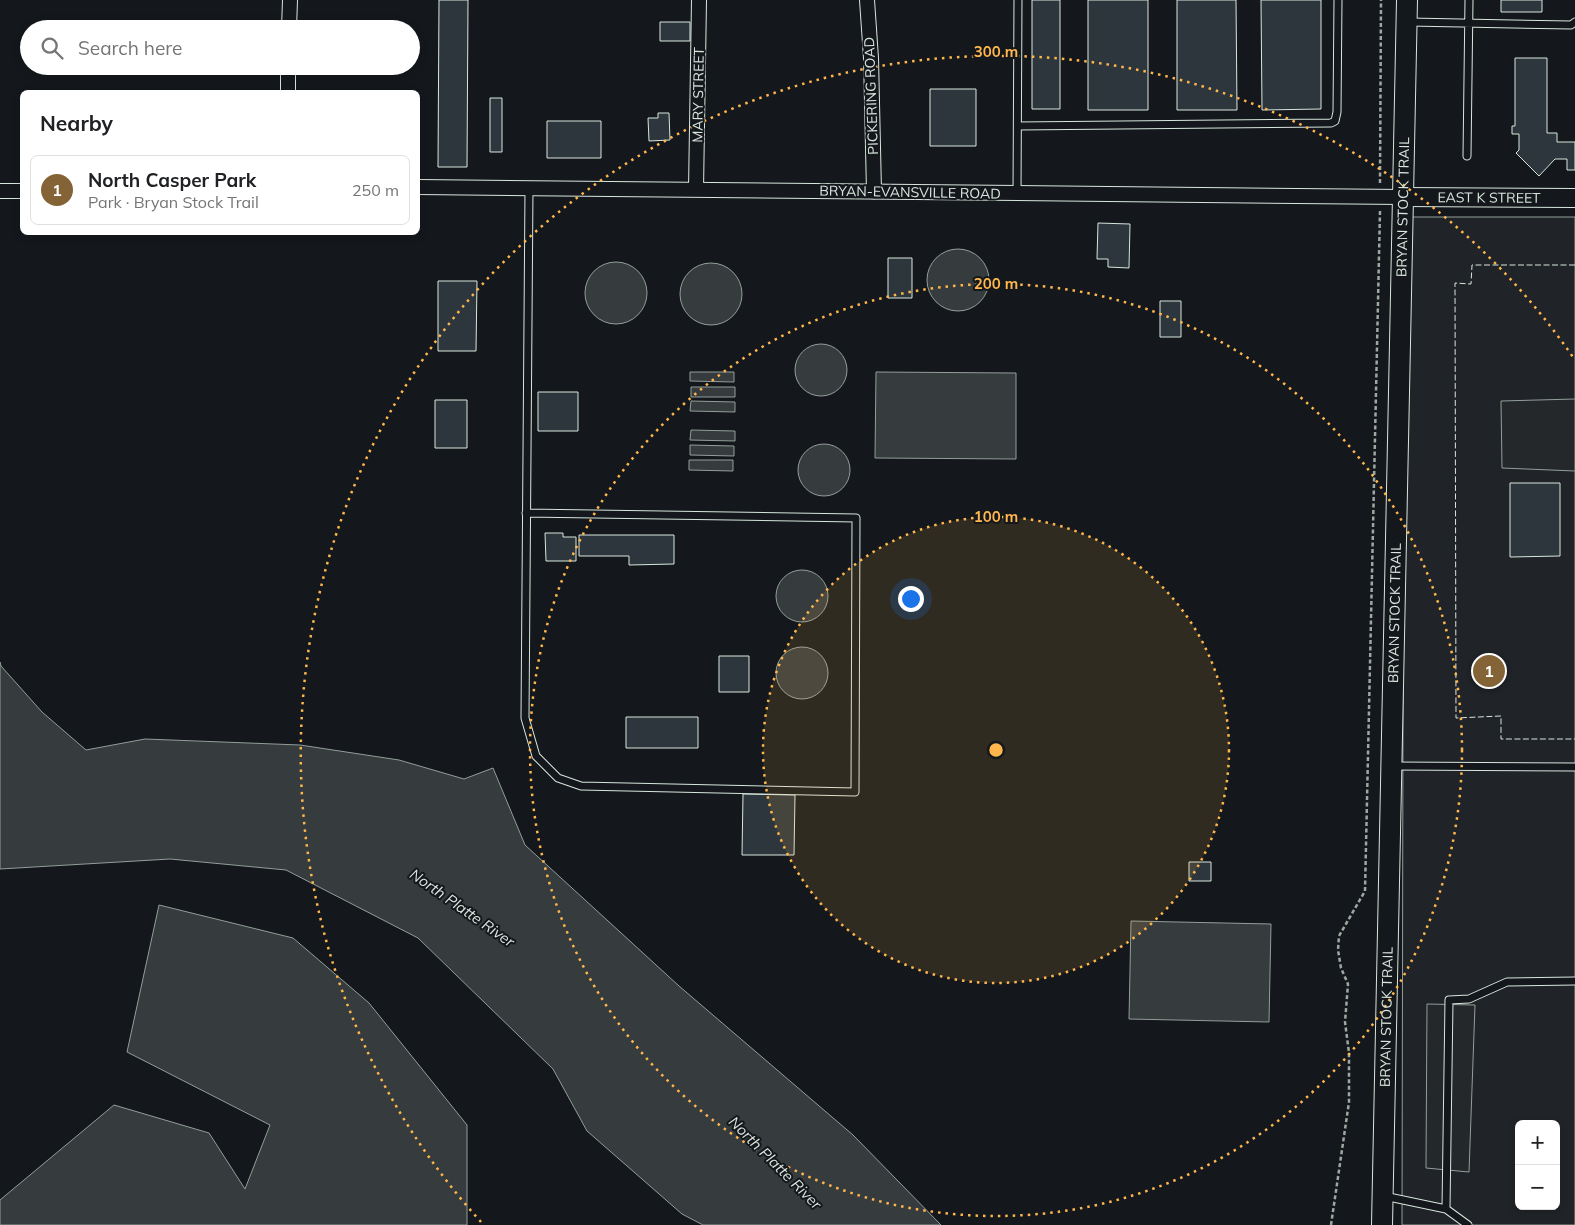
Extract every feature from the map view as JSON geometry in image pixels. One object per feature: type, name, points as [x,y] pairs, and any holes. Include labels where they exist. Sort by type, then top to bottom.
[{"type":"main road","name":"BRYAN STOCK TRAIL","points":[[1382,1225],[1407,0]]},
{"type":"street","points":[[289,20],[290,0]]},
{"type":"street","name":"MARY STREET","points":[[696,190],[699,0]]},
{"type":"street","name":"PICKERING ROAD","points":[[867,0],[871,58],[874,192]]},
{"type":"street","points":[[288,75],[288,90]]},
{"type":"street","name":"BRYAN-EVANSVILLE ROAD","points":[[420,187],[1403,197]]},
{"type":"street","points":[[0,191],[20,191]]},
{"type":"street","name":"EAST K STREET","points":[[1403,197],[1575,198]]},
{"type":"lane","points":[[1018,0],[1018,193]]},
{"type":"lane","points":[[1018,126],[1331,123],[1335,121],[1337,112],[1338,0]]},
{"type":"lane","points":[[1467,156],[1469,0]]},
{"type":"lane","points":[[1407,22],[1571,25],[1575,22]]},
{"type":"lane","points":[[526,513],[856,518],[855,792],[581,786],[558,778],[536,756],[525,718],[526,513],[529,188]]},
{"type":"lane","points":[[1392,766],[1575,767]]},
{"type":"lane","points":[[1446,1209],[1448,1000],[1470,999],[1507,982],[1575,981]]},
{"type":"lane","points":[[1383,1196],[1446,1209],[1468,1225]]},
{"type":"path","points":[[1331,1225],[1349,1102],[1349,1053],[1345,1022],[1348,984],[1341,968],[1338,950],[1339,936],[1348,924],[1365,891],[1380,197],[1382,0]]},
{"type":"shaded area","points":[[1404,217],[1575,217],[1575,1225],[1402,1225]]},
{"type":"shaded area","points":[[1575,399],[1575,471],[1502,468],[1501,401]]},
{"type":"shaded area","points":[[1427,1004],[1475,1005],[1469,1172],[1426,1168]]},
{"type":"water","points":[[958,249],[975,254],[980,258],[984,263],[989,280],[984,297],[980,302],[975,306],[958,311],[941,306],[936,302],[932,297],[927,280],[932,263],[936,258],[941,254]]},
{"type":"water","points":[[616,262],[633,267],[638,271],[642,276],[647,293],[642,310],[638,315],[633,319],[616,324],[599,319],[594,315],[590,310],[585,293],[590,276],[594,271],[599,267]]},
{"type":"water","points":[[711,263],[728,268],[733,272],[737,277],[742,294],[737,311],[733,316],[728,320],[711,325],[694,320],[689,316],[685,311],[680,294],[685,277],[689,272],[694,268]]},
{"type":"water","points":[[821,344],[831,346],[839,352],[845,360],[847,370],[845,380],[839,388],[831,394],[821,396],[811,394],[803,388],[797,380],[795,370],[797,360],[803,352],[811,346]]},
{"type":"water","points":[[690,372],[734,372],[734,382],[690,381]]},
{"type":"water","points":[[876,372],[1016,373],[1016,459],[875,458]]},
{"type":"water","points":[[691,387],[735,387],[735,397],[691,397]]},
{"type":"water","points":[[691,401],[735,402],[735,412],[690,411]]},
{"type":"water","points":[[691,430],[735,431],[735,441],[690,440]]},
{"type":"water","points":[[824,444],[834,446],[842,452],[848,460],[850,470],[848,480],[842,488],[834,494],[824,496],[814,494],[806,488],[800,480],[798,470],[800,460],[806,452],[814,446]]},
{"type":"water","points":[[690,445],[734,446],[734,456],[690,455]]},
{"type":"water","points":[[689,460],[733,460],[733,471],[689,470]]},
{"type":"water","points":[[802,570],[812,572],[820,578],[826,586],[828,596],[826,606],[820,614],[812,620],[802,622],[792,620],[784,614],[778,606],[776,596],[778,586],[784,578],[792,572]]},
{"type":"water","points":[[802,647],[812,649],[820,655],[826,663],[828,673],[826,683],[820,691],[812,697],[802,699],[792,697],[784,691],[778,683],[776,673],[778,663],[784,655],[792,649]]},
{"type":"water","name":"North Platte River","points":[[0,662],[1,666],[42,712],[86,750],[145,739],[300,745],[399,760],[464,779],[493,768],[525,845],[679,986],[853,1135],[941,1225],[703,1225],[682,1214],[587,1131],[553,1069],[418,938],[286,870],[170,859],[0,869]]},
{"type":"water","points":[[159,905],[293,938],[369,1003],[467,1125],[467,1225],[0,1225],[0,1200],[114,1105],[209,1133],[245,1189],[270,1125],[127,1052]]},
{"type":"water","points":[[1131,921],[1271,924],[1269,1022],[1129,1019]]},
{"type":"building","points":[[439,0],[468,0],[467,167],[438,167]]},
{"type":"building","points":[[1032,0],[1060,0],[1060,109],[1032,109]]},
{"type":"building","points":[[1088,0],[1148,0],[1148,110],[1088,110]]},
{"type":"building","points":[[1177,0],[1236,0],[1237,110],[1177,110]]},
{"type":"building","points":[[1261,0],[1321,0],[1321,109],[1262,110]]},
{"type":"building","points":[[1501,0],[1542,0],[1542,12],[1501,12]]},
{"type":"building","points":[[660,22],[690,22],[690,41],[660,41]]},
{"type":"building","points":[[1515,58],[1547,58],[1547,133],[1557,133],[1557,142],[1575,142],[1575,170],[1567,170],[1567,159],[1555,159],[1539,176],[1516,153],[1519,150],[1519,134],[1512,134],[1512,126],[1515,126]]},
{"type":"building","points":[[930,89],[976,89],[976,146],[930,146]]},
{"type":"building","points":[[490,98],[502,98],[502,152],[490,152]]},
{"type":"building","points":[[658,113],[669,113],[670,140],[649,141],[648,118],[658,118]]},
{"type":"building","points":[[547,121],[601,121],[601,158],[547,158]]},
{"type":"building","points":[[1098,223],[1130,224],[1129,268],[1108,267],[1108,259],[1097,259]]},
{"type":"building","points":[[888,258],[912,258],[912,298],[888,298]]},
{"type":"building","points":[[438,281],[477,281],[476,351],[438,351]]},
{"type":"building","points":[[1160,301],[1181,301],[1181,337],[1160,337]]},
{"type":"building","points":[[538,392],[578,392],[578,431],[538,431]]},
{"type":"building","points":[[435,400],[467,400],[467,448],[435,448]]},
{"type":"building","points":[[1510,483],[1560,483],[1560,556],[1510,557]]},
{"type":"building","points":[[545,533],[563,533],[563,537],[576,537],[576,561],[546,561]]},
{"type":"building","points":[[579,535],[674,535],[674,564],[629,565],[629,556],[579,556]]},
{"type":"building","points":[[719,656],[749,656],[749,692],[719,692]]},
{"type":"building","points":[[626,717],[698,717],[698,748],[626,748]]},
{"type":"building","points":[[743,794],[795,795],[794,855],[742,855]]},
{"type":"building","points":[[1189,862],[1211,862],[1211,881],[1189,881]]},
{"type":"fence","points":[[1575,265],[1472,265],[1471,284],[1455,283],[1456,718],[1501,716],[1501,739],[1575,739]]},
{"type":"place","name":"North Casper Park","points":[[1489,671]]}]
